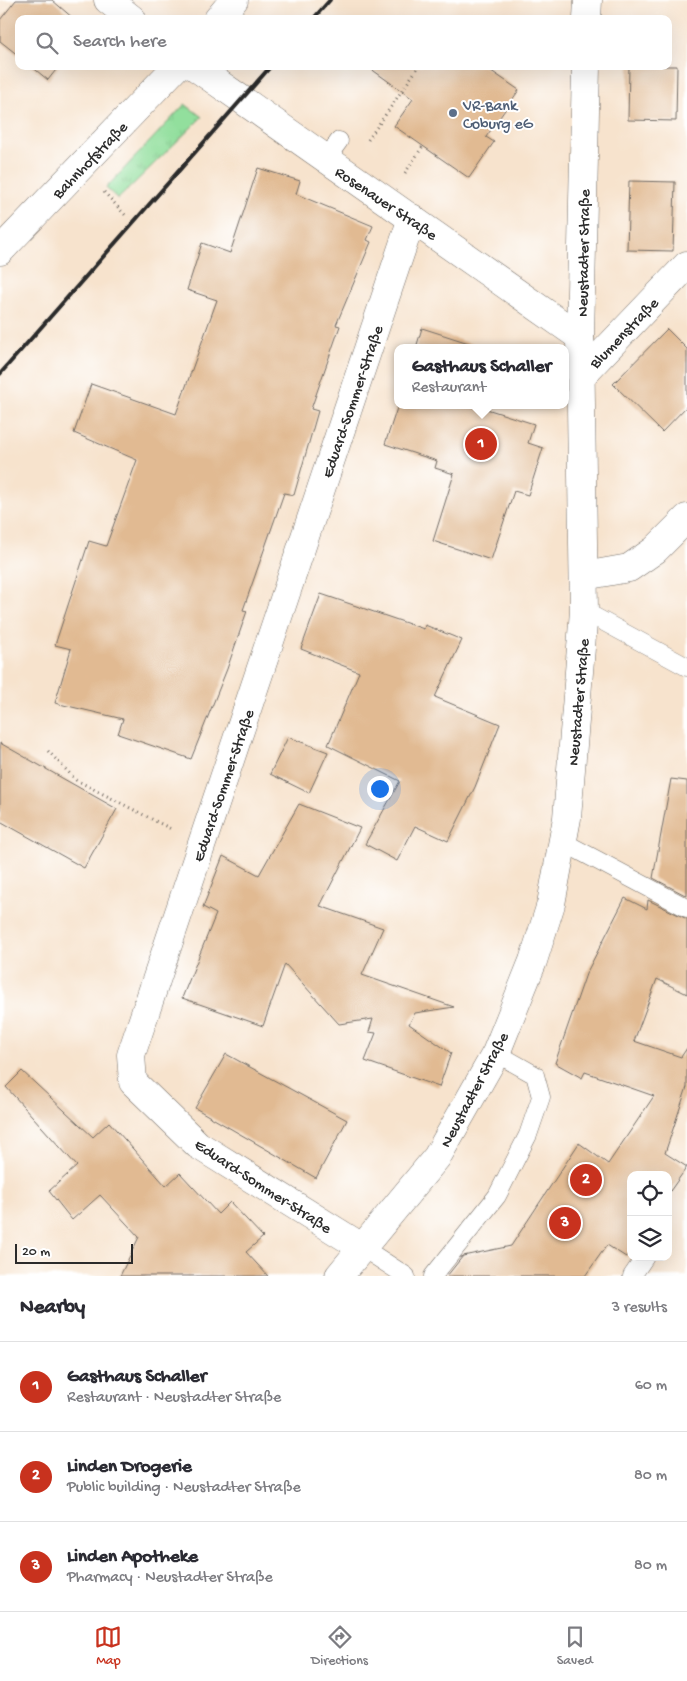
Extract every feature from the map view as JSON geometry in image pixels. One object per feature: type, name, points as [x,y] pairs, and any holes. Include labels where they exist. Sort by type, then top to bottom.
[{"type":"street","points":[[108,0],[127,15]]},
{"type":"street","points":[[221,15],[234,0]]},
{"type":"street","points":[[587,15],[588,0]]},
{"type":"street","name":"Bahnhofstraße","points":[[0,251],[174,70]]},
{"type":"street","name":"Rosenauer Straße","points":[[200,70],[336,158],[412,218],[580,337]]},
{"type":"street","name":"Neustadter Straße","points":[[338,1276],[436,1157],[496,1053],[552,904],[563,842],[584,611],[580,337],[586,70]]},
{"type":"street","name":"Eduard-Sommer-Straße","points":[[363,1248],[198,1145],[132,1082],[131,1055],[412,218]]},
{"type":"street","name":"Blumenstraße","points":[[581,376],[687,265]]},
{"type":"street","points":[[584,576],[629,568],[655,550],[687,518]]},
{"type":"lane","points":[[584,611],[687,667]]},
{"type":"lane","points":[[563,842],[687,908]]},
{"type":"lane","points":[[433,1276],[497,1196],[528,1135],[541,1097],[535,1075],[496,1053]]},
{"type":"lane","points":[[363,1248],[406,1276]]},
{"type":"lane","points":[[632,1276],[642,1261]]},
{"type":"path","points":[[336,158],[415,70]]},
{"type":"path","points":[[408,170],[423,146]]},
{"type":"path","points":[[48,752],[76,780],[202,844]]},
{"type":"green space","points":[[185,104],[202,117],[118,199],[106,188]]},
{"type":"building","points":[[16,0],[52,0],[69,15],[15,15],[15,53],[0,41],[0,20]]},
{"type":"building","points":[[672,66],[677,66],[676,121],[628,120],[629,70],[672,70]]},
{"type":"building","points":[[36,70],[56,70],[48,80]]},
{"type":"building","name":"VR-Bank Coburg eG","points":[[373,70],[490,70],[519,90],[486,137],[494,142],[469,178],[394,126],[413,99]]},
{"type":"building","points":[[258,168],[300,181],[296,194],[373,226],[367,240],[371,242],[336,325],[340,326],[311,409],[318,411],[294,495],[284,493],[243,610],[247,611],[227,669],[191,759],[118,734],[123,719],[55,703],[71,649],[55,645],[89,541],[106,546],[137,460],[74,433],[91,384],[176,414],[217,300],[187,290],[202,243],[230,253]]},
{"type":"building","points":[[629,181],[675,182],[673,251],[627,250]]},
{"type":"building","points":[[422,328],[472,344],[417,344]]},
{"type":"building","points":[[667,329],[687,349],[687,406],[662,432],[613,384]]},
{"type":"building","points":[[397,409],[487,409],[534,424],[528,443],[543,448],[528,495],[514,491],[491,560],[433,541],[454,474],[435,468],[437,461],[385,444]]},
{"type":"building","points":[[321,594],[424,629],[425,625],[462,640],[435,697],[500,724],[475,787],[448,841],[415,826],[397,861],[365,844],[400,781],[328,745],[359,672],[301,649]]},
{"type":"building","points":[[288,737],[328,752],[309,793],[270,774]]},
{"type":"building","points":[[0,743],[117,809],[84,868],[0,821]]},
{"type":"building","points":[[671,779],[687,781],[687,896],[653,878]]},
{"type":"building","points":[[299,804],[360,828],[320,906],[383,928],[362,975],[454,1007],[415,1013],[409,1024],[451,1053],[439,1087],[365,1061],[376,1033],[369,1032],[373,1019],[339,1024],[285,964],[263,1026],[182,998],[216,914],[203,907],[223,856],[259,875]]},
{"type":"building","points":[[625,898],[647,909],[648,900],[687,919],[687,994],[657,979],[634,1041],[681,1057],[687,1048],[687,1087],[665,1153],[687,1167],[672,1188],[672,1171],[627,1171],[627,1255],[626,1257],[607,1245],[585,1276],[447,1276],[463,1256],[511,1246],[579,1143],[608,1164],[654,1096],[585,1072],[582,1078],[555,1063],[586,974]]},
{"type":"building","points":[[226,1054],[347,1120],[316,1178],[195,1108]]},
{"type":"building","points":[[22,1071],[93,1137],[109,1122],[166,1186],[180,1173],[218,1214],[230,1202],[263,1237],[246,1252],[268,1276],[120,1276],[139,1237],[100,1195],[72,1220],[49,1191],[77,1166],[6,1087]]},
{"type":"railway","points":[[317,15],[330,0]]},
{"type":"railway","points":[[0,374],[267,70]]},
{"type":"place","name":"VR-Bank Coburg eG","points":[[453,113]]},
{"type":"place","name":"Gasthaus Schaller","points":[[481,444]]},
{"type":"place","name":"Linden Drogerie","points":[[586,1180]]},
{"type":"place","name":"Linden Apotheke","points":[[565,1223]]}]
